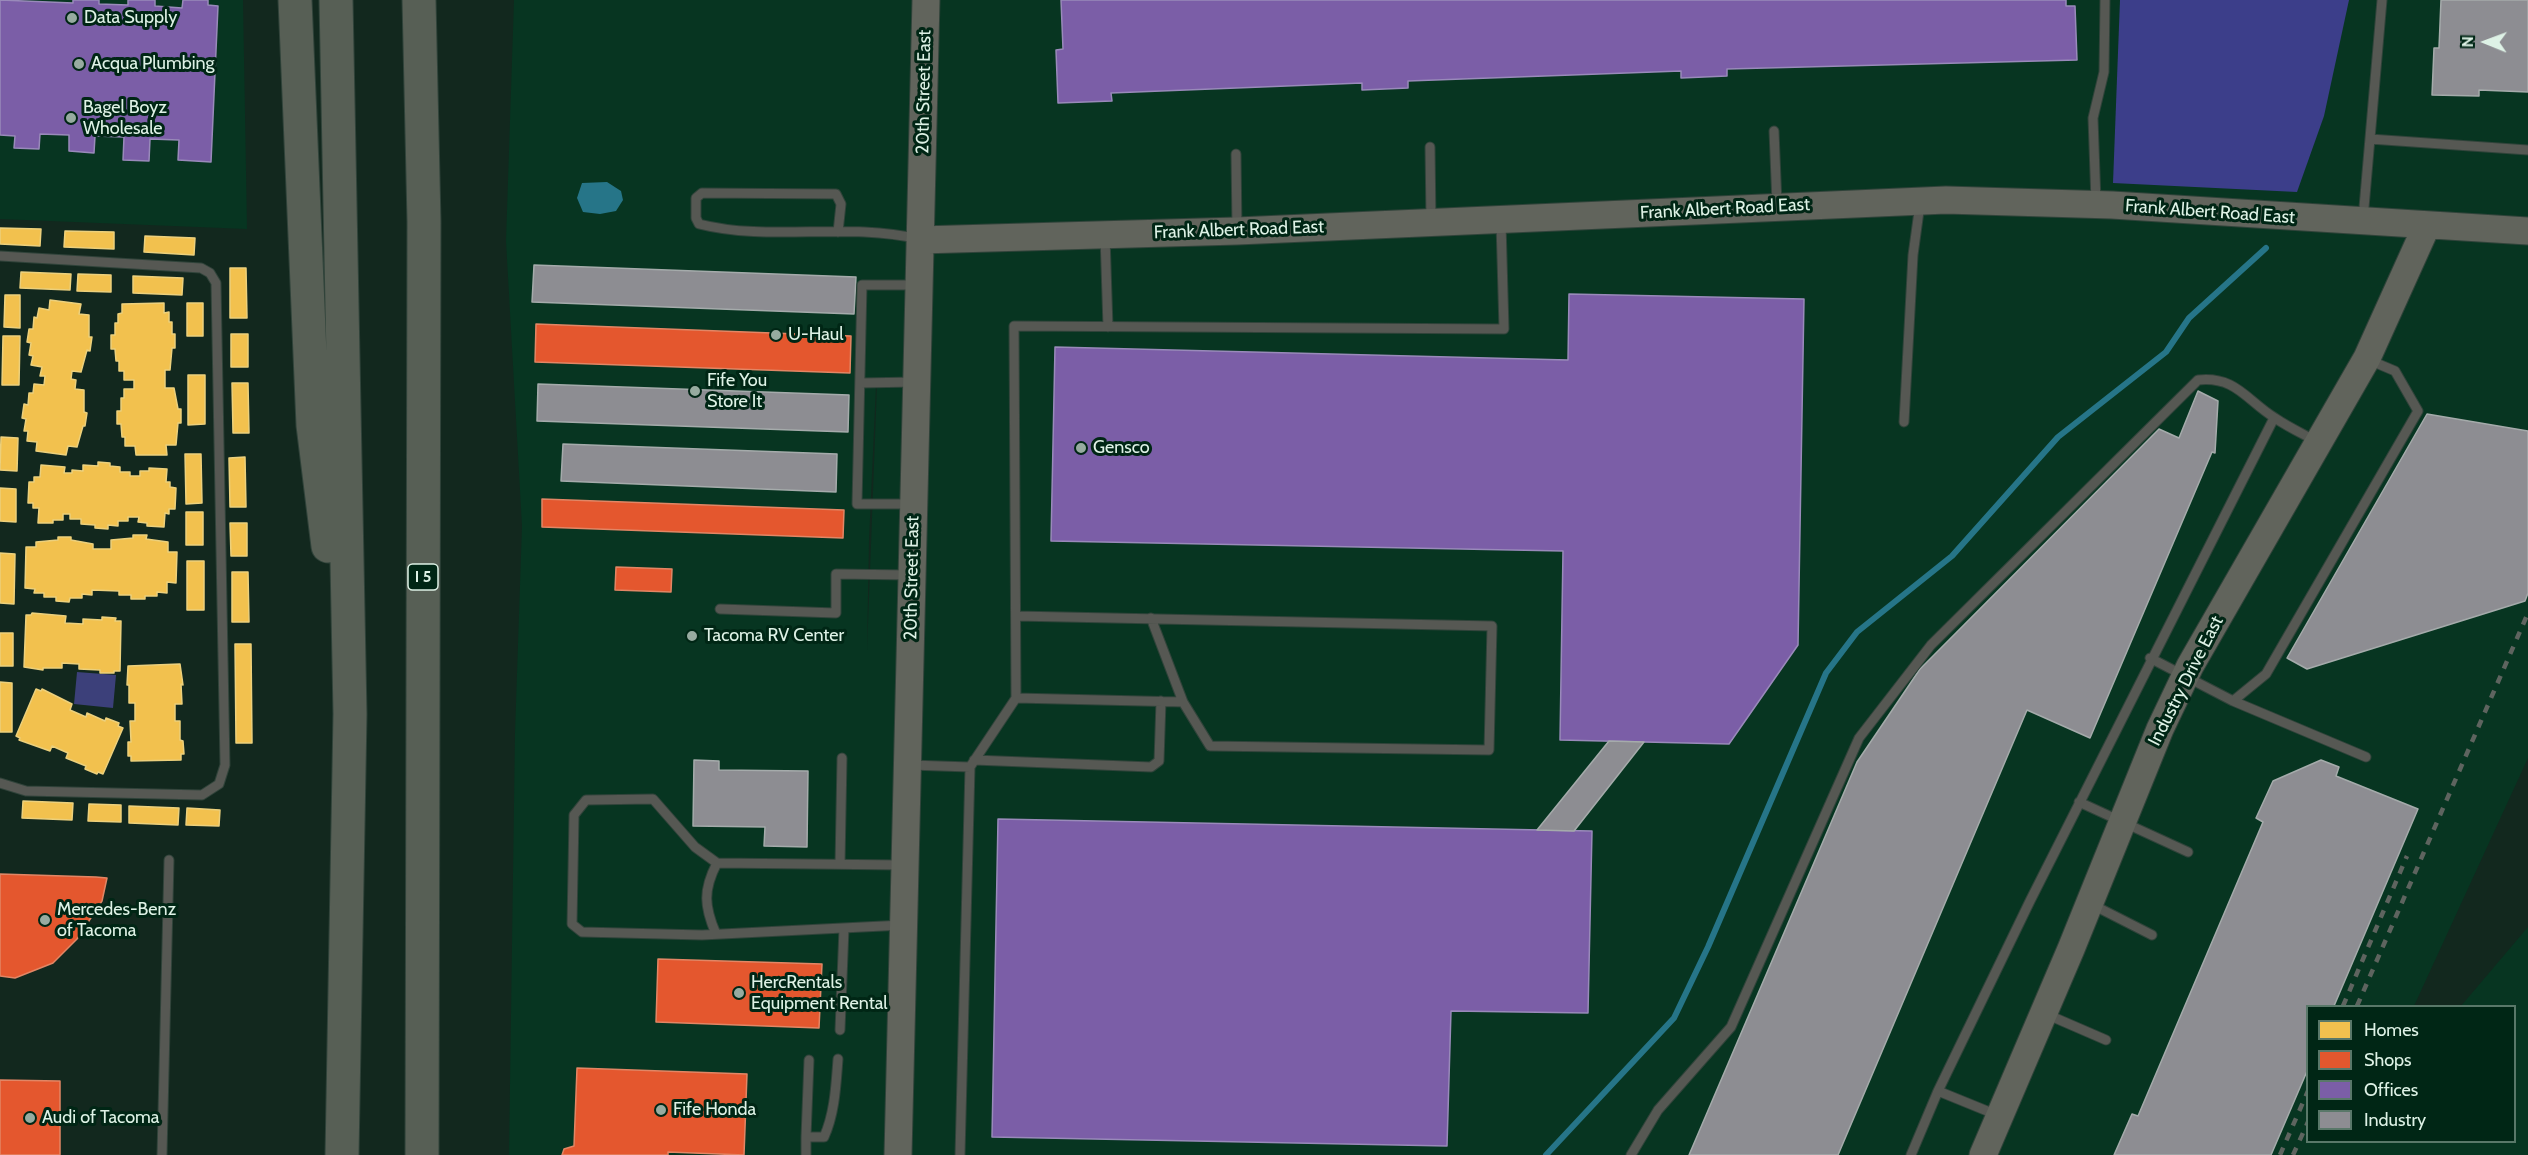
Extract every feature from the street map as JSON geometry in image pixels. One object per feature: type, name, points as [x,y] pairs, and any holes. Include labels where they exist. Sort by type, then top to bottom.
[{"type":"highway","points":[[295,0],[313,425],[350,714]]},
{"type":"highway","points":[[336,0],[350,714],[342,1155]]},
{"type":"highway","name":"I 5","points":[[419,0],[424,222],[422,1155]]},
{"type":"street","name":"20th Street East","points":[[898,1155],[926,0]]},
{"type":"street","name":"Frank Albert Road East","points":[[921,240],[1237,231],[1920,201],[2096,204],[2528,231]]},
{"type":"street","name":"Industry Drive East","points":[[1983,1155],[2044,1013],[2160,729],[2185,676],[2367,358],[2427,225]]},
{"type":"lane","points":[[2096,204],[2093,118],[2104,72],[2105,0]]},
{"type":"lane","points":[[2363,222],[2382,0]]},
{"type":"lane","points":[[1774,131],[1777,207]]},
{"type":"lane","points":[[2370,139],[2528,150]]},
{"type":"lane","points":[[1430,147],[1431,222]]},
{"type":"lane","points":[[1236,154],[1237,231]]},
{"type":"lane","points":[[838,232],[841,204],[836,194],[702,193],[696,198],[696,218],[699,224],[710,227],[900,235],[921,240]]},
{"type":"lane","points":[[1904,422],[1913,255],[1920,201]]},
{"type":"lane","points":[[960,1155],[972,764],[1016,698],[1014,326],[1504,329],[1501,219]]},
{"type":"lane","points":[[1105,235],[1108,327]]},
{"type":"lane","points":[[0,256],[201,268],[210,273],[216,283],[225,765],[219,784],[202,795],[26,791],[0,783]]},
{"type":"lane","points":[[914,504],[857,504],[862,285],[920,285]]},
{"type":"lane","points":[[2233,701],[2266,674],[2418,411],[2395,371],[2367,358]]},
{"type":"lane","points":[[1631,1155],[1658,1110],[1731,1027],[1859,738],[1931,645],[2198,380],[2214,378],[2232,384],[2274,418],[2318,442]]},
{"type":"lane","points":[[860,383],[917,382]]},
{"type":"lane","points":[[1911,1155],[1938,1091],[2079,802],[2150,658],[2274,418]]},
{"type":"lane","points":[[720,609],[836,613],[836,574],[913,575]]},
{"type":"lane","points":[[1016,616],[1151,618],[1492,626],[1489,750],[1210,746],[1183,702],[1151,618]]},
{"type":"lane","points":[[2150,658],[2233,701],[2366,757]]},
{"type":"lane","points":[[1016,698],[1183,702]]},
{"type":"lane","points":[[908,765],[1151,767],[1159,761],[1161,701]]},
{"type":"lane","points":[[840,864],[843,758]]},
{"type":"lane","points":[[903,925],[716,934],[582,932],[572,924],[574,815],[586,800],[653,799],[695,847],[717,862],[905,865]]},
{"type":"lane","points":[[2079,802],[2188,852]]},
{"type":"lane","points":[[162,1155],[169,860]]},
{"type":"lane","points":[[716,934],[707,912],[707,882],[717,862]]},
{"type":"lane","points":[[2089,903],[2152,935]]},
{"type":"lane","points":[[840,1030],[844,928]]},
{"type":"lane","points":[[2044,1013],[2106,1040]]},
{"type":"lane","points":[[806,1137],[824,1137],[827,1130],[836,1094],[838,1059]]},
{"type":"lane","points":[[806,1155],[809,1060]]},
{"type":"lane","points":[[1938,1091],[2000,1116]]},
{"type":"shaded area","points":[[0,0],[243,0],[247,229],[0,219]]},
{"type":"shaded area","points":[[514,0],[2528,0],[2528,758],[2414,1005],[2306,1005],[2306,1143],[2516,1143],[2516,1005],[2462,1005],[2528,927],[2528,1155],[509,1155],[515,733],[522,526],[506,241]],"holes":[[[877,385],[867,651],[869,540]]]},
{"type":"shaded area","points":[[2120,0],[2349,0],[2324,116],[2297,192],[2113,183]]},
{"type":"shaded area","points":[[607,182],[621,191],[623,200],[616,211],[600,214],[583,212],[577,198],[582,183]]},
{"type":"shaded area","points":[[77,672],[116,675],[113,708],[74,704]]},
{"type":"building: Homes","points":[[0,228],[41,229],[40,246],[0,244]]},
{"type":"building: Homes","points":[[65,231],[114,232],[114,249],[64,247]]},
{"type":"building: Homes","points":[[145,236],[195,238],[194,255],[144,252]]},
{"type":"building: Homes","points":[[230,268],[246,268],[247,318],[230,318]]},
{"type":"building: Homes","points":[[21,272],[71,274],[70,290],[20,288]]},
{"type":"building: Homes","points":[[78,274],[111,275],[111,292],[77,291]]},
{"type":"building: Homes","points":[[133,276],[183,278],[182,295],[133,293]]},
{"type":"building: Homes","points":[[5,295],[20,295],[20,328],[4,327]]},
{"type":"building: Homes","points":[[50,300],[81,304],[79,314],[89,315],[89,337],[92,337],[90,351],[87,350],[81,372],[72,371],[71,379],[76,380],[75,389],[84,390],[84,412],[87,413],[85,426],[83,426],[77,447],[68,446],[66,455],[36,451],[37,442],[27,441],[28,431],[24,431],[26,419],[22,418],[24,404],[28,405],[29,393],[33,393],[34,384],[44,385],[45,376],[40,376],[42,367],[31,365],[33,356],[29,355],[31,343],[27,342],[29,329],[33,329],[34,317],[37,318],[39,308],[49,310]]},
{"type":"building: Homes","points":[[164,303],[164,313],[169,312],[172,334],[175,334],[175,348],[172,348],[170,370],[165,370],[165,388],[174,388],[178,409],[181,409],[181,423],[178,423],[176,445],[166,445],[167,455],[136,455],[135,446],[125,446],[121,424],[117,424],[117,411],[121,411],[124,389],[134,389],[134,380],[124,380],[124,371],[119,371],[115,349],[111,349],[111,335],[115,335],[115,323],[118,323],[118,314],[122,313],[122,304]]},
{"type":"building: Homes","points":[[187,303],[203,303],[203,336],[187,336]]},
{"type":"building: Homes","points":[[231,334],[248,334],[248,367],[231,367]]},
{"type":"building: Homes","points":[[3,336],[20,336],[19,385],[2,385]]},
{"type":"building: Homes","points":[[188,375],[205,375],[205,424],[188,425]]},
{"type":"building: Homes","points":[[232,383],[248,383],[249,433],[233,433]]},
{"type":"building: Homes","points":[[1,437],[18,438],[17,471],[0,470]]},
{"type":"building: Homes","points":[[185,454],[201,454],[202,503],[186,504]]},
{"type":"building: Homes","points":[[245,457],[246,507],[230,507],[229,458]]},
{"type":"building: Homes","points":[[98,462],[120,467],[120,472],[130,472],[130,476],[140,476],[140,471],[149,471],[149,468],[167,469],[166,482],[170,482],[170,487],[176,488],[175,509],[169,509],[169,514],[165,513],[164,527],[147,526],[147,523],[138,522],[139,517],[128,517],[128,521],[118,521],[118,526],[108,525],[108,529],[95,528],[95,525],[81,524],[81,519],[70,519],[70,514],[63,514],[63,520],[53,520],[53,523],[38,523],[39,508],[33,508],[33,503],[28,503],[29,482],[34,482],[34,477],[40,477],[41,465],[65,467],[64,473],[72,473],[72,470],[83,471],[83,465],[98,466]]},
{"type":"building: Homes","points":[[0,488],[16,489],[16,522],[0,521]]},
{"type":"building: Homes","points":[[186,512],[203,512],[203,545],[186,545]]},
{"type":"building: Homes","points":[[230,523],[247,523],[247,556],[231,556]]},
{"type":"building: Homes","points":[[133,535],[147,535],[146,539],[168,542],[168,552],[177,552],[176,583],[167,582],[167,593],[157,592],[157,596],[131,599],[131,595],[119,595],[119,591],[92,590],[92,595],[82,594],[82,598],[70,598],[69,602],[56,601],[56,597],[44,597],[44,593],[34,593],[35,589],[25,588],[26,547],[36,547],[36,542],[58,540],[58,537],[71,537],[71,540],[93,544],[93,549],[111,549],[111,540],[133,538]]},
{"type":"building: Homes","points":[[0,553],[15,554],[14,604],[0,603]]},
{"type":"building: Homes","points":[[187,561],[204,561],[204,610],[187,610]]},
{"type":"building: Homes","points":[[232,572],[248,572],[249,622],[232,622]]},
{"type":"building: Homes","points":[[32,613],[66,616],[65,623],[83,624],[83,619],[102,620],[102,617],[116,618],[115,621],[121,621],[120,671],[100,673],[100,670],[79,669],[79,664],[62,663],[62,668],[43,668],[43,670],[24,667],[26,615]]},
{"type":"building: Homes","points":[[0,633],[13,633],[13,666],[0,666]]},
{"type":"building: Homes","points":[[235,644],[251,644],[252,743],[236,743]]},
{"type":"building: Homes","points":[[180,664],[183,685],[181,684],[182,704],[175,704],[175,721],[180,721],[180,740],[183,741],[184,754],[181,754],[181,760],[131,761],[131,756],[128,756],[128,742],[131,742],[130,721],[135,721],[135,703],[129,703],[128,666]]},
{"type":"building: Homes","points":[[0,682],[12,683],[12,732],[0,732]]},
{"type":"building: Homes","points":[[36,689],[41,691],[42,689],[72,704],[70,710],[86,717],[87,713],[105,721],[106,718],[119,723],[118,726],[123,728],[103,774],[85,769],[86,766],[66,758],[68,753],[52,746],[50,751],[19,740],[20,738],[16,736]]},
{"type":"building: Homes","points":[[23,801],[73,803],[72,820],[22,818]]},
{"type":"building: Homes","points":[[89,804],[121,805],[121,822],[88,821]]},
{"type":"building: Homes","points":[[129,806],[179,808],[178,825],[129,823]]},
{"type":"building: Homes","points":[[187,808],[220,810],[219,826],[186,825]]},
{"type":"building: Shops","points":[[536,324],[851,336],[850,373],[535,362]]},
{"type":"building: Shops","points":[[542,499],[844,510],[843,538],[542,527]]},
{"type":"building: Shops","points":[[616,567],[672,569],[671,592],[615,590]]},
{"type":"building: Shops","name":"Mercedes-Benz of Tacoma","points":[[0,874],[107,878],[102,901],[77,939],[53,963],[15,978],[0,976]]},
{"type":"building: Shops","name":"HercRentals Equipment Rental","points":[[658,959],[822,964],[819,1028],[656,1022]]},
{"type":"building: Shops","name":"Fife Honda","points":[[577,1068],[747,1074],[744,1155],[668,1152],[668,1155],[562,1155],[564,1149],[574,1146]]},
{"type":"building: Shops","name":"Audi of Tacoma","points":[[0,1080],[60,1081],[60,1155],[0,1155]]},
{"type":"building: Offices","points":[[0,0],[73,3],[73,0],[99,0],[99,4],[128,5],[128,0],[155,0],[155,6],[182,8],[183,0],[208,0],[208,5],[218,6],[211,162],[178,160],[179,140],[150,139],[149,161],[123,160],[124,137],[95,136],[94,153],[69,151],[69,135],[40,134],[39,149],[14,148],[15,136],[0,135]]},
{"type":"building: Offices","points":[[1061,0],[2066,0],[2066,6],[2075,6],[2077,60],[1727,69],[1727,76],[1681,78],[1681,71],[1408,81],[1408,88],[1362,90],[1362,83],[1111,93],[1112,101],[1058,103],[1056,50],[1063,49]]},
{"type":"building: Offices","points":[[1569,294],[1804,299],[1798,645],[1729,744],[1560,740],[1563,551],[1051,541],[1055,347],[1568,360]]},
{"type":"building: Offices","points":[[998,819],[1592,831],[1588,1013],[1451,1011],[1447,1146],[992,1137]]},
{"type":"building: Industry","points":[[2441,0],[2528,0],[2528,92],[2479,90],[2479,96],[2432,95],[2434,48],[2439,48]]},
{"type":"building: Industry","points":[[534,265],[856,277],[854,314],[532,302]]},
{"type":"building: Industry","points":[[538,384],[849,395],[848,432],[537,421]]},
{"type":"building: Industry","points":[[2198,391],[2218,401],[2215,453],[2212,452],[2090,738],[2027,710],[1838,1155],[1689,1155],[1857,762],[1920,669],[2159,429],[2179,438]]},
{"type":"building: Industry","points":[[2427,414],[2528,431],[2528,593],[2525,601],[2307,669],[2287,658]]},
{"type":"building: Industry","points":[[563,444],[837,454],[836,492],[561,481]]},
{"type":"building: Industry","points":[[1609,741],[1644,742],[1574,831],[1537,830]]},
{"type":"building: Industry","points":[[694,760],[719,761],[719,770],[808,771],[807,847],[764,846],[765,827],[693,826]]},
{"type":"building: Industry","points":[[2321,760],[2339,767],[2336,776],[2418,809],[2334,1005],[2306,1005],[2306,1074],[2271,1155],[2114,1155],[2132,1114],[2138,1116],[2263,822],[2256,818],[2273,781]]},
{"type":"waterway","points":[[1546,1155],[1674,1018],[1708,947],[1826,673],[1857,632],[1952,556],[2058,437],[2166,352],[2189,318],[2266,248]]},
{"type":"railway","points":[[2357,1005],[2528,613]]},
{"type":"railway","points":[[2343,1005],[2407,856]]},
{"type":"railway","points":[[2280,1155],[2306,1096]]},
{"type":"railway","points":[[2293,1155],[2306,1126]]},
{"type":"place","name":"Data Supply","points":[[72,18]]},
{"type":"place","name":"Acqua Plumbing","points":[[79,64]]},
{"type":"place","name":"Bagel Boyz Wholesale","points":[[71,118]]},
{"type":"place","name":"U-Haul","points":[[776,335]]},
{"type":"place","name":"Fife You Store It","points":[[695,391]]},
{"type":"place","name":"Gensco","points":[[1081,448]]},
{"type":"place","name":"Tacoma RV Center","points":[[692,636]]},
{"type":"place","name":"Mercedes-Benz of Tacoma","points":[[45,920]]},
{"type":"place","name":"HercRentals Equipment Rental","points":[[739,993]]},
{"type":"place","name":"Fife Honda","points":[[661,1110]]},
{"type":"place","name":"Audi of Tacoma","points":[[30,1118]]}]
